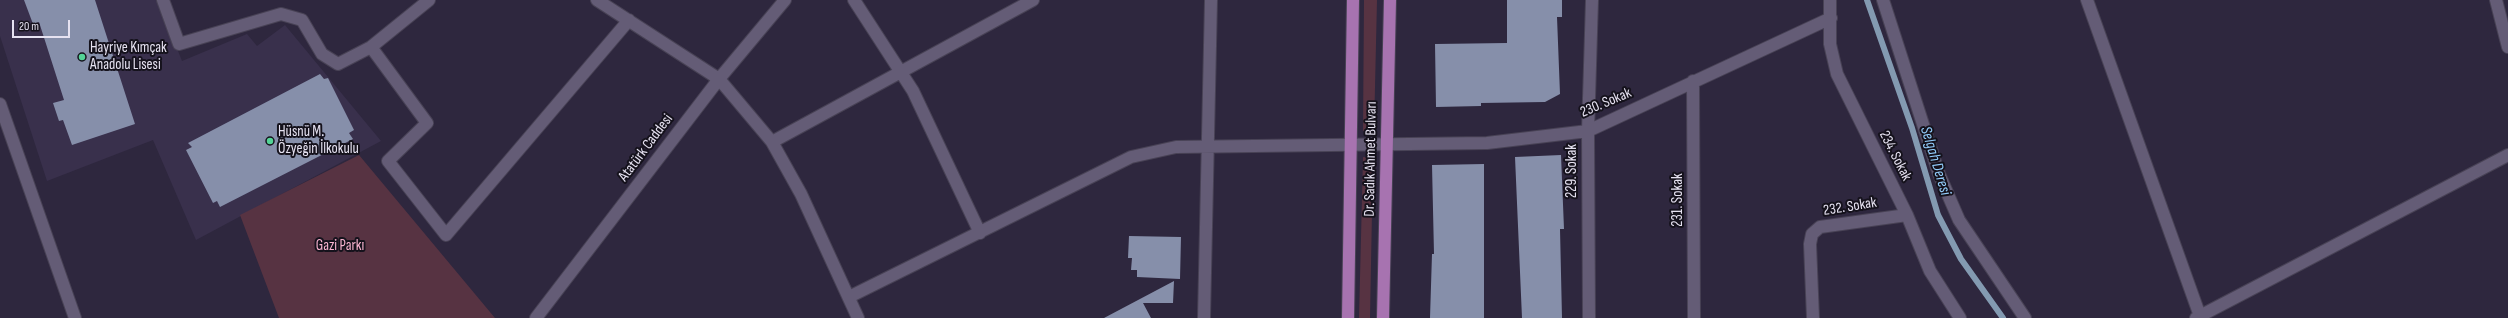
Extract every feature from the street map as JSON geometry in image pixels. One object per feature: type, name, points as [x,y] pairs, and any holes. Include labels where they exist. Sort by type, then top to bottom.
[{"type":"main road","name":"Dr. Sadık Ahmet Bulvarı","points":[[1348,318],[1352,144],[1353,0]]},
{"type":"main road","name":"Dr. Sadık Ahmet Bulvarı","points":[[1383,318],[1390,0]]},
{"type":"street","points":[[164,0],[179,44],[281,14],[302,20],[322,54],[338,64],[371,47],[429,0]]},
{"type":"street","points":[[597,0],[719,79],[772,142],[801,194],[858,318]]},
{"type":"street","name":"Atatürk Caddesi","points":[[536,318],[719,79],[785,0]]},
{"type":"street","points":[[854,0],[913,92],[980,233]]},
{"type":"street","points":[[772,142],[1033,0]]},
{"type":"street","points":[[1204,318],[1209,146],[1211,0]]},
{"type":"street","name":"229. Sokak","points":[[1589,318],[1588,131],[1592,0]]},
{"type":"street","name":"234. Sokak","points":[[1830,0],[1830,44],[1837,74],[1907,215],[1930,271],[1960,318]]},
{"type":"street","points":[[1883,0],[1939,174],[1959,220],[2025,318]]},
{"type":"street","points":[[2087,0],[2198,317],[2508,155]]},
{"type":"street","points":[[2496,0],[2508,47]]},
{"type":"street","name":"230. Sokak","points":[[849,297],[1131,157],[1176,147],[1487,143],[1588,131],[1831,18]]},
{"type":"street","points":[[371,47],[427,123],[388,161],[446,235],[629,20]]},
{"type":"street","name":"231. Sokak","points":[[1693,82],[1694,318]]},
{"type":"street","points":[[0,104],[75,318]]},
{"type":"street","name":"232. Sokak","points":[[1814,318],[1810,244],[1812,234],[1820,227],[1907,215]]},
{"type":"shaded area","points":[[0,0],[158,0],[182,61],[247,34],[257,46],[285,25],[381,141],[196,240],[153,140],[47,181],[0,36]]},
{"type":"green space","points":[[1364,0],[1377,0],[1374,131],[1363,131]]},
{"type":"green space","name":"Gazi Parkı","points":[[359,155],[495,318],[279,318],[240,215]]},
{"type":"green space","points":[[1363,157],[1373,158],[1370,318],[1359,318]]},
{"type":"building","name":"Hayriye Kımçak Anadolu Lisesi","points":[[24,0],[95,0],[135,124],[72,145],[63,120],[59,121],[53,103],[64,100],[39,22],[33,24]]},
{"type":"building","points":[[1507,0],[1562,0],[1562,17],[1557,17],[1560,94],[1545,102],[1481,103],[1481,106],[1436,107],[1435,44],[1507,43]]},
{"type":"building","name":"Hüsnü M. Özyeğin İlkokulu","points":[[320,74],[324,79],[328,78],[354,130],[349,133],[353,139],[220,207],[217,201],[213,203],[186,150],[192,147],[188,143]]},
{"type":"building","points":[[1561,155],[1564,229],[1560,229],[1562,318],[1522,318],[1515,157]]},
{"type":"building","points":[[1484,164],[1484,318],[1430,318],[1432,254],[1434,254],[1432,165]]},
{"type":"building","points":[[1129,236],[1181,237],[1180,279],[1137,277],[1137,270],[1131,270],[1132,258],[1128,258]]},
{"type":"building","points":[[1174,281],[1173,303],[1143,303],[1151,318],[1104,318]]},
{"type":"waterway","name":"Selgah Deresi","points":[[1867,0],[1912,128],[1938,215],[1961,259],[2003,318]]},
{"type":"place","name":"Hayriye Kımçak Anadolu Lisesi","points":[[82,57]]},
{"type":"place","name":"Hüsnü M. Özyeğin İlkokulu","points":[[270,141]]}]
